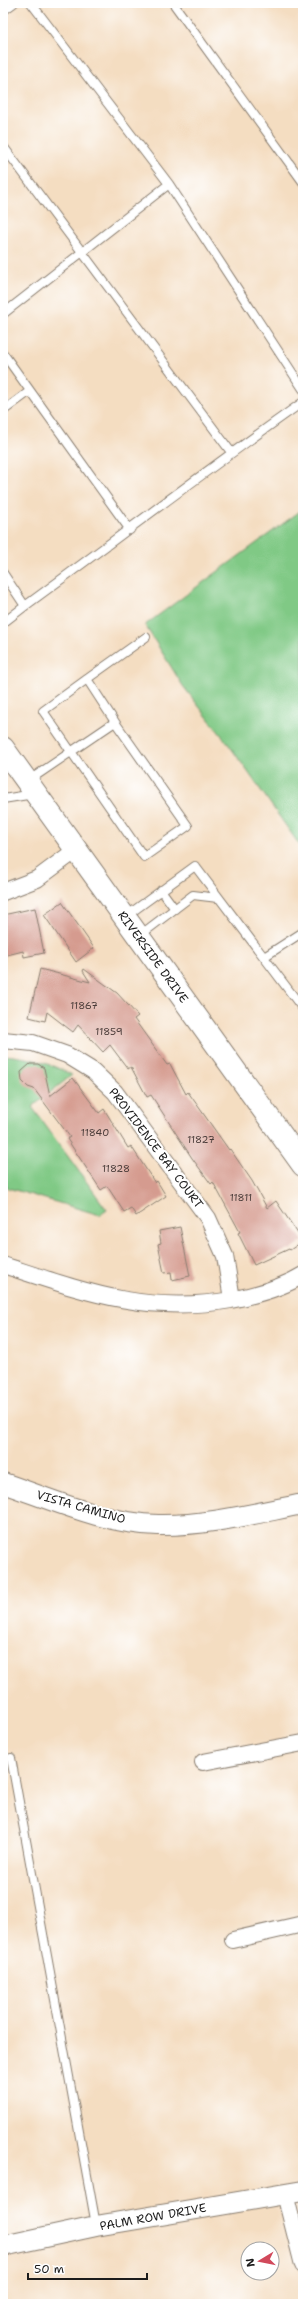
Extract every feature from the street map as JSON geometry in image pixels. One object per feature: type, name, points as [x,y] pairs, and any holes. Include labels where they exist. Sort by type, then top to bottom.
[{"type":"main road","name":"RIVERSIDE DRIVE","points":[[3,748],[303,1165]]},
{"type":"street","points":[[3,892],[37,879],[76,850]]},
{"type":"street","name":"PROVIDENCE BAY COURT","points":[[3,1040],[33,1043],[67,1055],[93,1071],[115,1092],[208,1218],[225,1256],[232,1299]]},
{"type":"street","points":[[3,1265],[92,1294],[116,1300],[158,1305],[189,1305],[232,1299],[269,1290],[303,1275]]},
{"type":"street","name":"VISTA CAMINO","points":[[3,1483],[102,1516],[159,1525],[204,1522],[303,1504]]},
{"type":"street","points":[[203,1762],[303,1743]]},
{"type":"street","points":[[233,1940],[303,1924]]},
{"type":"street","points":[[294,2193],[303,2265]]},
{"type":"street","name":"PALM ROW DRIVE","points":[[3,2246],[96,2226],[294,2193]]},
{"type":"lane","points":[[3,11],[14,3]]},
{"type":"lane","points":[[31,3],[169,184],[303,389]]},
{"type":"lane","points":[[173,3],[303,182]]},
{"type":"lane","points":[[3,146],[231,452]]},
{"type":"lane","points":[[3,314],[81,251],[169,184]]},
{"type":"lane","points":[[3,353],[130,530]]},
{"type":"lane","points":[[3,411],[30,391]]},
{"type":"lane","points":[[3,623],[130,530],[231,452],[303,402]]},
{"type":"lane","points":[[3,573],[26,606]]},
{"type":"lane","points":[[87,679],[188,826],[144,857],[43,710],[146,637]]},
{"type":"lane","points":[[3,799],[32,787],[71,751],[116,722]]},
{"type":"lane","points":[[125,918],[195,866],[303,1009]]},
{"type":"lane","points":[[161,890],[175,909]]},
{"type":"lane","points":[[138,937],[193,895],[218,898]]},
{"type":"lane","points":[[264,957],[303,932]]},
{"type":"lane","points":[[11,1758],[96,2226]]},
{"type":"green space","points":[[303,509],[303,850],[229,745],[183,686],[145,625]]},
{"type":"green space","points":[[3,1055],[39,1061],[72,1075],[32,1107],[107,1210],[100,1215],[8,1188],[3,1181]]},
{"type":"building","points":[[62,902],[94,948],[76,962],[44,915]]},
{"type":"building","points":[[35,908],[44,953],[24,957],[23,951],[3,956],[3,915]]},
{"type":"building","points":[[40,969],[90,982],[83,971],[84,969],[117,993],[138,1016],[134,1019],[167,1065],[170,1064],[186,1094],[188,1092],[229,1150],[230,1149],[252,1181],[267,1208],[276,1201],[303,1241],[290,1250],[289,1249],[254,1265],[238,1233],[240,1232],[213,1182],[211,1184],[192,1158],[151,1095],[147,1097],[131,1067],[128,1069],[110,1045],[103,1052],[78,1025],[73,1032],[47,1012],[45,1021],[29,1017]]},
{"type":"building","points":[[30,1064],[38,1064],[44,1068],[50,1096],[73,1078],[99,1113],[104,1109],[128,1148],[131,1146],[155,1183],[157,1181],[166,1196],[136,1216],[131,1208],[124,1212],[107,1186],[101,1190],[67,1139],[70,1137],[34,1089],[28,1087],[22,1081],[21,1072]]},
{"type":"building","points":[[180,1227],[190,1276],[172,1280],[171,1272],[164,1273],[158,1244],[161,1243],[159,1231]]}]
